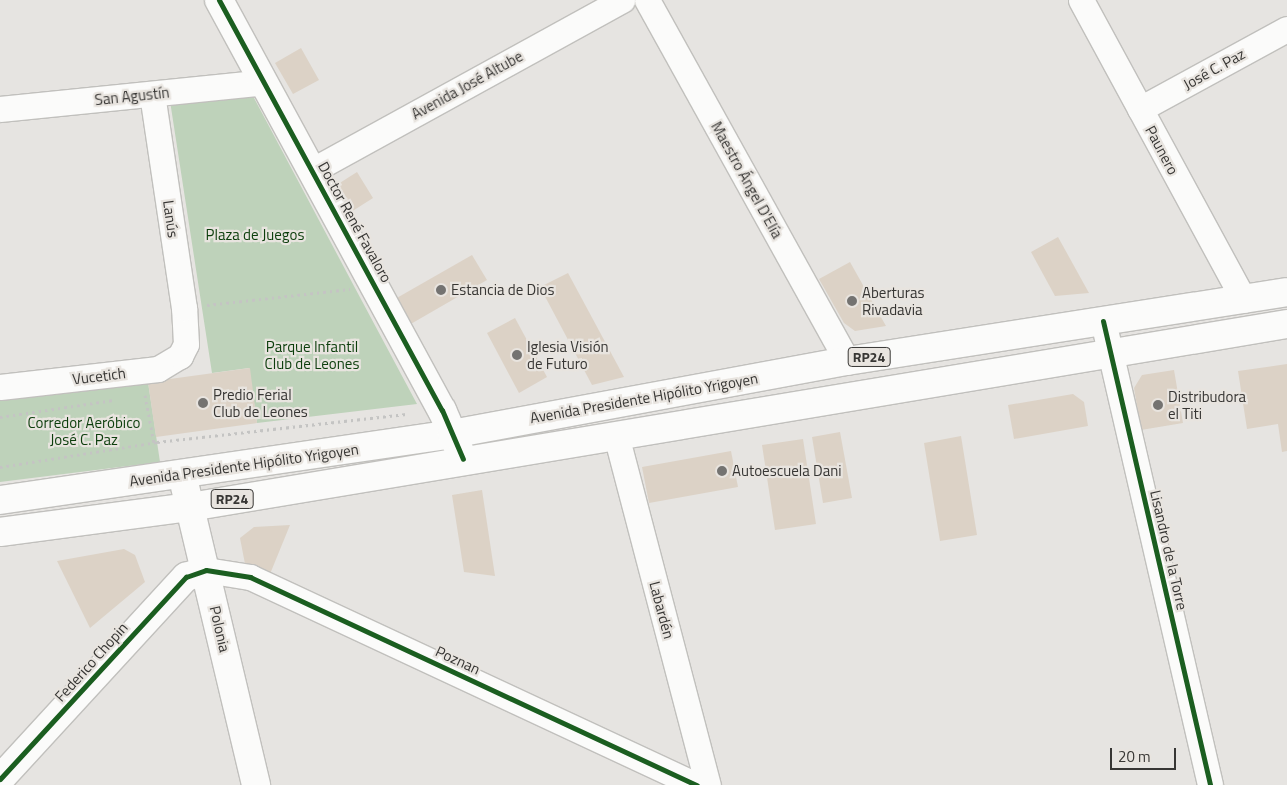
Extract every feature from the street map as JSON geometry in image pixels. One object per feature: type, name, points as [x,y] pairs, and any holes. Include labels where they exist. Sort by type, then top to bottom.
[{"type":"main road","name":"Doctor René Favaloro","points":[[219,0],[375,286],[447,422],[463,458]]},
{"type":"main road","name":"Avenida Presidente Hipólito Yrigoyen","points":[[0,500],[182,474],[447,422],[1287,292]]},
{"type":"main road","name":"Avenida Presidente Hipólito Yrigoyen","points":[[0,532],[190,507],[463,458],[616,435],[1287,324]]},
{"type":"main road","name":"Polonia","points":[[182,474],[256,785]]},
{"type":"main road","name":"Federico Chopin","points":[[0,780],[186,577],[206,570]]},
{"type":"street","name":"Avenida José Altube","points":[[312,170],[622,0]]},
{"type":"street","name":"Maestro Ángel D'Elía","points":[[647,0],[847,361]]},
{"type":"street","name":"Paunero","points":[[1081,0],[1244,300]]},
{"type":"street","name":"José C. Paz","points":[[1140,109],[1287,29]]},
{"type":"street","name":"San Agustín","points":[[0,109],[264,82]]},
{"type":"street","name":"Lanús","points":[[152,94],[184,308],[186,344]]},
{"type":"street","name":"Lisandro de la Torre","points":[[1103,321],[1210,785]]},
{"type":"street","name":"Vucetich","points":[[0,387],[158,368],[172,364],[186,344]]},
{"type":"street","name":"Labardén","points":[[616,435],[708,785]]},
{"type":"street","name":"Poznan","points":[[206,570],[250,577],[697,785]]},
{"type":"path","points":[[184,308],[375,286]]},
{"type":"path","points":[[136,396],[146,395],[154,443]]},
{"type":"path","points":[[0,417],[117,399]]},
{"type":"path","points":[[0,466],[154,443],[447,422]]},
{"type":"green space","points":[[253,96],[417,404],[257,423],[249,368],[212,373],[170,101]]},
{"type":"green space","name":"Corredor Aeróbico José C. Paz","points":[[148,382],[160,462],[0,482],[0,400]]},
{"type":"building","points":[[301,48],[319,80],[293,94],[275,63]]},
{"type":"building","points":[[357,172],[373,198],[351,212],[335,186]]},
{"type":"building","points":[[1058,237],[1089,293],[1055,296],[1031,252]]},
{"type":"building","name":"Estancia de Dios","points":[[472,255],[487,280],[409,325],[395,299]]},
{"type":"building","name":"Aberturas Rivadavia","points":[[850,262],[886,326],[855,331],[844,323],[819,279]]},
{"type":"building","points":[[568,273],[624,377],[592,385],[540,287]]},
{"type":"building","name":"Iglesia Visión de Futuro","points":[[515,318],[547,377],[519,393],[487,333]]},
{"type":"building","points":[[1287,364],[1287,451],[1282,452],[1278,424],[1247,429],[1238,371]]},
{"type":"building","name":"Predio Ferial Club de Leones","points":[[250,368],[257,423],[156,437],[148,382]]},
{"type":"building","name":"Distribudora el Titi","points":[[1174,370],[1183,423],[1141,430],[1134,388],[1142,375]]},
{"type":"building","points":[[1073,394],[1084,402],[1088,426],[1014,439],[1008,405]]},
{"type":"building","points":[[840,432],[852,498],[823,503],[812,437]]},
{"type":"building","points":[[961,436],[977,535],[940,541],[924,443]]},
{"type":"building","points":[[803,439],[816,524],[775,530],[762,445]]},
{"type":"building","points":[[731,451],[738,487],[649,503],[642,467]]},
{"type":"building","points":[[482,490],[495,576],[464,572],[452,495]]},
{"type":"building","points":[[290,525],[270,574],[245,564],[240,538],[254,527]]},
{"type":"building","points":[[124,549],[135,555],[145,582],[90,628],[57,561]]},
{"type":"cycle path","points":[[219,0],[442,410],[463,459]]},
{"type":"cycle path","points":[[1103,321],[1210,785]]},
{"type":"cycle path","points":[[0,779],[186,577],[206,570],[250,577],[697,785]]},
{"type":"place","name":"Estancia de Dios","points":[[441,290]]},
{"type":"place","name":"Aberturas Rivadavia","points":[[852,301]]},
{"type":"place","name":"Iglesia Visión de Futuro","points":[[517,355]]},
{"type":"place","name":"Predio Ferial Club de Leones","points":[[203,403]]},
{"type":"place","name":"Distribudora el Titi","points":[[1158,405]]},
{"type":"place","name":"Autoescuela Dani","points":[[722,471]]},
{"type":"park label","name":"Plaza de Juegos","points":[[255,235]]},
{"type":"park label","name":"Parque Infantil Club de Leones","points":[[312,354]]}]
